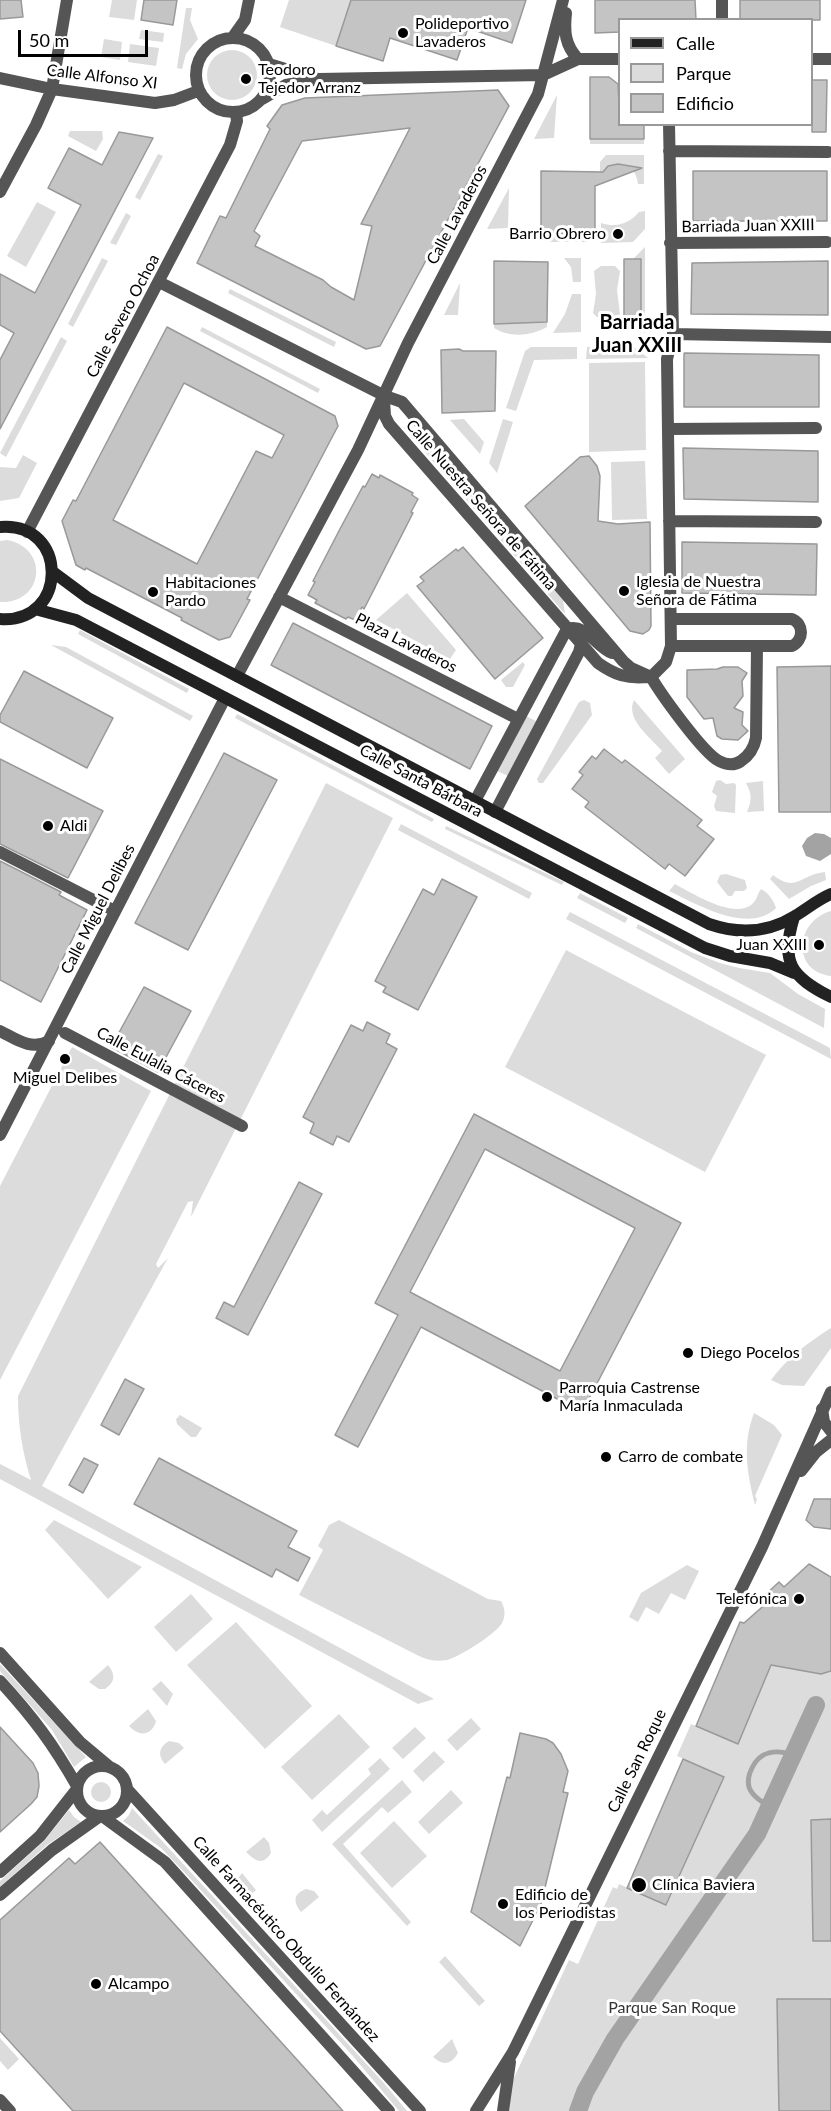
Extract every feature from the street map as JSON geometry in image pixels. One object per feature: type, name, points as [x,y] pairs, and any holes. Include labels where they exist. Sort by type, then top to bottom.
[{"type":"main road","points":[[0,527],[12,527],[27,532],[43,544],[48,552],[52,572],[48,592],[35,609],[26,615],[4,620]]},
{"type":"main road","name":"Calle Santa Bárbara","points":[[52,572],[88,598],[709,924],[723,929],[752,931],[767,929],[794,917],[813,903],[831,894]]},
{"type":"main road","name":"Calle Santa Bárbara","points":[[35,609],[76,620],[705,948],[730,957],[771,963],[794,973],[831,998]]},
{"type":"main road","points":[[794,917],[789,933],[788,954],[794,973]]},
{"type":"street","points":[[0,192],[36,125],[52,89],[67,0]]},
{"type":"street","points":[[233,37],[245,20],[249,0]]},
{"type":"street","name":"Calle Lavaderos","points":[[565,0],[564,33],[570,49],[578,59]]},
{"type":"street","name":"Calle Lavaderos","points":[[237,676],[363,440],[408,343],[534,103],[565,0]]},
{"type":"street","points":[[722,0],[722,18]]},
{"type":"street","points":[[262,99],[268,88],[269,64],[254,44],[246,39],[233,37],[213,42],[199,58],[195,78],[198,91],[211,106],[236,112],[246,110],[286,85],[319,79],[543,75],[578,59],[618,59]]},
{"type":"street","points":[[813,59],[831,59]]},
{"type":"street","points":[[269,64],[319,79]]},
{"type":"street","name":"Calle Alfonso XI","points":[[0,78],[52,89],[155,103],[174,100],[198,91]]},
{"type":"street","name":"Calle Severo Ochoa","points":[[27,532],[230,145],[237,121],[236,112]]},
{"type":"street","name":"Barriada Juan XXIII","points":[[669,126],[673,334],[667,359],[671,646]]},
{"type":"street","points":[[669,151],[828,152]]},
{"type":"street","name":"Barriada Juan XXIII","points":[[670,243],[827,242]]},
{"type":"street","name":"Calle Nuestra Señora de Fátima","points":[[159,282],[385,396],[402,402],[618,655],[631,668],[651,677]]},
{"type":"street","points":[[673,334],[831,337]]},
{"type":"street","name":"Calle Nuestra Señora de Fátima","points":[[385,396],[384,406],[389,424],[598,663],[611,673],[625,678],[651,677]]},
{"type":"street","name":"Calle Lavaderos","points":[[363,440],[370,428],[379,423],[389,424]]},
{"type":"street","points":[[668,429],[816,428]]},
{"type":"street","points":[[669,521],[816,522]]},
{"type":"street","name":"Plaza Lavaderos","points":[[279,597],[518,719]]},
{"type":"street","name":"Calle Nuestra Señora de Fátima","points":[[495,812],[582,646],[582,629],[572,602]]},
{"type":"street","points":[[670,619],[792,619],[798,621],[801,626],[801,638],[797,644],[792,646],[757,646],[671,646],[666,662],[651,677],[663,697],[713,758],[727,764],[735,764],[752,751],[756,738],[757,646]]},
{"type":"street","points":[[475,801],[567,629],[574,627],[582,629]]},
{"type":"street","name":"Calle Nuestra Señora de Fátima","points":[[582,629],[598,645],[618,655]]},
{"type":"street","points":[[572,667],[590,662],[598,663]]},
{"type":"street","name":"Calle Miguel Delibes","points":[[0,1135],[225,698]]},
{"type":"street","points":[[0,852],[115,911]]},
{"type":"street","points":[[0,1031],[36,1046],[49,1041]]},
{"type":"street","name":"Calle Eulalia Cáceres","points":[[65,1033],[242,1126]]},
{"type":"street","points":[[18,1040],[30,1050],[33,1056],[33,1070]]},
{"type":"street","name":"Calle San Roque","points":[[476,2111],[513,2052],[791,1484],[831,1392]]},
{"type":"street","points":[[820,1414],[831,1431]]},
{"type":"street","name":"Calle San Roque","points":[[791,1484],[816,1452],[831,1440]]},
{"type":"street","points":[[0,1653],[80,1742],[122,1777],[127,1789],[126,1797],[118,1811],[101,1816],[52,1850],[0,1895]]},
{"type":"street","points":[[0,1681],[46,1734],[77,1788]]},
{"type":"street","points":[[111,1768],[94,1767],[80,1778],[77,1788],[80,1804],[91,1814],[101,1816],[165,1863],[389,2111]]},
{"type":"street","points":[[0,1872],[40,1836],[77,1788]]},
{"type":"street","name":"Calle Farmacéutico Obdulio Fernández","points":[[127,1789],[420,2111]]},
{"type":"street","name":"Calle San Roque","points":[[503,2111],[507,2074],[513,2052]]},
{"type":"street","points":[[0,2100],[10,2111]]},
{"type":"green space","points":[[112,0],[137,0],[134,20],[109,17]]},
{"type":"green space","points":[[289,0],[351,0],[336,46],[280,27]]},
{"type":"green space","points":[[186,8],[192,8],[190,20],[198,39],[186,54],[182,69],[177,68]]},
{"type":"green space","points":[[141,30],[164,33],[163,42],[139,39]]},
{"type":"green space","points":[[104,39],[122,42],[120,60],[101,57]]},
{"type":"green space","points":[[130,44],[159,48],[156,66],[128,62]]},
{"type":"green space","points":[[227,50],[237,50],[250,57],[257,70],[257,80],[250,93],[237,100],[227,100],[218,96],[211,89],[207,80],[207,70],[211,61],[218,54]]},
{"type":"green space","points":[[557,95],[554,138],[534,139]]},
{"type":"green space","points":[[70,131],[102,131],[103,139],[96,151],[68,136]]},
{"type":"green space","points":[[590,139],[644,139],[644,144],[590,144]]},
{"type":"green space","points":[[158,154],[163,156],[140,200],[135,197]]},
{"type":"green space","points":[[606,155],[644,155],[644,184],[638,184],[633,170],[623,164],[611,166],[600,175],[600,162]]},
{"type":"green space","points":[[509,188],[508,228],[487,229]]},
{"type":"green space","points":[[37,202],[56,212],[26,267],[7,256]]},
{"type":"green space","points":[[645,211],[645,229],[633,242],[601,243],[601,223],[622,224],[639,212]]},
{"type":"green space","points":[[126,213],[131,216],[116,245],[110,243]]},
{"type":"green space","points":[[595,232],[587,242],[551,242],[541,234]]},
{"type":"green space","points":[[645,247],[645,333],[633,324],[641,324],[641,260],[633,259]]},
{"type":"green space","points":[[102,258],[108,261],[73,327],[68,324]]},
{"type":"green space","points":[[564,258],[581,258],[581,282],[573,282],[571,267]]},
{"type":"green space","points":[[601,266],[615,266],[620,271],[617,290],[620,314],[614,319],[597,317],[593,313],[596,294],[594,271]]},
{"type":"green space","points":[[460,283],[458,315],[444,315]]},
{"type":"green space","points":[[230,289],[336,342],[334,347],[228,293]]},
{"type":"green space","points":[[572,294],[581,294],[581,332],[553,333],[565,314]]},
{"type":"green space","points":[[547,322],[547,327],[527,334],[507,333],[494,328],[494,324]]},
{"type":"green space","points":[[202,327],[320,389],[318,393],[200,331]]},
{"type":"green space","points":[[61,337],[67,341],[6,457],[0,453]]},
{"type":"green space","points":[[531,347],[577,347],[577,359],[534,360],[516,411],[506,408],[525,351]]},
{"type":"green space","points":[[587,347],[634,347],[648,358],[586,359]]},
{"type":"green space","points":[[645,362],[646,450],[589,452],[589,363]]},
{"type":"green space","points":[[464,419],[484,442],[480,454],[450,420]]},
{"type":"green space","points":[[503,419],[513,422],[497,473],[489,463]]},
{"type":"green space","points":[[408,422],[563,600],[565,614],[404,428]]},
{"type":"green space","points":[[23,455],[37,463],[19,498],[0,501],[0,467],[16,468]]},
{"type":"green space","points":[[645,461],[647,519],[612,520],[611,462]]},
{"type":"green space","points":[[7,540],[21,545],[30,553],[35,564],[36,575],[33,585],[26,594],[15,600],[0,602],[0,541]]},
{"type":"green space","points":[[407,593],[456,650],[450,659],[376,620]]},
{"type":"green space","points":[[80,630],[189,689],[187,693],[78,634]]},
{"type":"green space","points":[[51,645],[66,647],[193,716],[190,721]]},
{"type":"green space","points":[[523,662],[525,665],[513,687],[506,687],[501,680]]},
{"type":"green space","points":[[584,700],[590,703],[592,715],[543,783],[539,783],[537,779],[579,702]]},
{"type":"green space","points":[[634,700],[685,759],[669,774],[655,758],[662,751],[636,721],[632,707]]},
{"type":"green space","points":[[237,714],[434,819],[432,822],[235,718]]},
{"type":"green space","points":[[526,716],[536,721],[508,776],[497,771]]},
{"type":"green space","points":[[720,780],[726,784],[736,785],[735,813],[716,811],[714,806],[717,796],[712,792],[716,781]]},
{"type":"green space","points":[[763,781],[764,811],[747,812],[751,797],[746,783]]},
{"type":"green space","points":[[326,783],[393,818],[191,1217],[193,1201],[188,1202],[156,1264],[158,1268],[168,1258],[42,1486],[434,1699],[418,1704],[0,1479],[0,1464],[31,1480],[21,1438],[18,1396]]},
{"type":"green space","points":[[401,824],[532,893],[529,899],[398,830]]},
{"type":"green space","points":[[446,826],[564,882],[562,885],[445,829]]},
{"type":"green space","points":[[825,872],[826,880],[789,899],[770,879],[773,875],[788,883],[793,883]]},
{"type":"green space","points":[[726,874],[745,880],[747,888],[744,891],[735,891],[732,896],[728,896],[717,882],[720,875]]},
{"type":"green space","points":[[675,884],[713,903],[734,909],[751,905],[755,902],[761,889],[774,902],[776,908],[765,916],[752,919],[722,915],[669,891]]},
{"type":"green space","points":[[580,893],[628,918],[625,923],[577,898]]},
{"type":"green space","points":[[831,911],[831,976],[818,972],[809,965],[802,945],[810,925],[819,916]]},
{"type":"green space","points":[[570,912],[830,1048],[831,1059],[566,919]]},
{"type":"green space","points":[[638,924],[691,952],[720,963],[770,973],[798,994],[825,1009],[824,1028],[636,928]]},
{"type":"green space","points":[[566,950],[766,1055],[705,1172],[505,1067]]},
{"type":"green space","points":[[72,1047],[151,1091],[0,1380],[0,1186]]},
{"type":"green space","points":[[831,1328],[831,1348],[804,1386],[782,1385],[771,1380],[799,1351]]},
{"type":"green space","points":[[754,1413],[774,1425],[782,1435],[755,1496],[757,1499],[755,1505],[747,1459],[748,1436]]},
{"type":"green space","points":[[180,1415],[202,1428],[196,1437],[191,1437],[177,1424],[176,1419]]},
{"type":"green space","points":[[54,1520],[142,1567],[108,1599],[45,1530]]},
{"type":"green space","points":[[339,1520],[488,1599],[501,1601],[504,1612],[502,1623],[485,1639],[460,1654],[447,1660],[432,1660],[425,1659],[299,1595],[323,1550],[318,1546],[329,1525]]},
{"type":"green space","points":[[687,1565],[699,1571],[685,1600],[671,1593],[659,1614],[646,1607],[638,1622],[629,1617],[641,1593]]},
{"type":"green space","points":[[191,1594],[213,1619],[176,1652],[154,1627]]},
{"type":"green space","points":[[236,1622],[312,1706],[265,1749],[187,1665]]},
{"type":"green space","points":[[0,1664],[86,1757],[74,1767],[52,1730],[0,1671]]},
{"type":"green space","points":[[108,1665],[113,1675],[111,1684],[105,1689],[99,1689],[89,1682]]},
{"type":"green space","name":"Parque San Roque","points":[[771,1665],[821,1674],[831,1671],[831,1819],[811,1820],[813,1941],[831,1941],[831,1999],[777,2000],[779,2111],[509,2111],[512,2082],[569,1960],[578,1964],[613,1887],[617,1889],[619,1884],[667,1905],[724,1777],[677,1756],[691,1724],[738,1743]]},
{"type":"green space","points":[[161,1681],[173,1694],[167,1706],[152,1689]]},
{"type":"green space","points":[[148,1709],[156,1721],[152,1730],[141,1733],[133,1730],[129,1726]]},
{"type":"green space","points":[[339,1714],[370,1747],[312,1800],[281,1767]]},
{"type":"green space","points":[[471,1718],[481,1729],[457,1751],[447,1740]]},
{"type":"green space","points":[[415,1727],[426,1738],[403,1759],[392,1748]]},
{"type":"green space","points":[[169,1741],[179,1743],[184,1748],[165,1764],[160,1751]]},
{"type":"green space","points":[[434,1751],[445,1762],[423,1782],[413,1771]]},
{"type":"green space","points":[[380,1758],[390,1769],[322,1832],[312,1820],[322,1810],[327,1815],[371,1774],[368,1769]]},
{"type":"green space","points":[[402,1780],[412,1792],[388,1813],[382,1807],[343,1844],[411,1922],[407,1926],[332,1844]]},
{"type":"green space","points":[[101,1782],[108,1785],[111,1792],[108,1799],[101,1802],[94,1799],[91,1792],[94,1785]]},
{"type":"green space","points":[[451,1790],[463,1803],[429,1834],[418,1822]]},
{"type":"green space","points":[[132,1808],[407,2111],[399,2111],[352,2055],[161,1848],[123,1821]]},
{"type":"green space","points":[[69,1810],[81,1822],[47,1845],[0,1887],[0,1881],[44,1841]]},
{"type":"green space","points":[[394,1821],[427,1856],[392,1888],[360,1853]]},
{"type":"green space","points":[[264,1837],[269,1843],[271,1853],[265,1860],[259,1861],[246,1852]]},
{"type":"green space","points":[[242,1873],[256,1890],[247,1898],[234,1883]]},
{"type":"green space","points":[[306,1889],[314,1891],[319,1897],[301,1912],[296,1899],[299,1893]]},
{"type":"green space","points":[[445,1956],[485,2001],[479,2006],[439,1962]]},
{"type":"green space","points":[[0,2038],[19,2059],[8,2070],[0,2061]]},
{"type":"green space","points":[[452,2039],[458,2053],[453,2060],[443,2063],[433,2057]]},
{"type":"shaded area","points":[[815,833],[831,838],[831,854],[820,861],[806,856],[802,846],[807,838]]},
{"type":"building","points":[[0,0],[21,0],[23,17],[0,19]]},
{"type":"building","points":[[144,0],[177,0],[173,25],[141,20]]},
{"type":"building","name":"Polideportivo Lavaderos","points":[[351,0],[526,0],[512,43],[468,28],[457,60],[390,38],[383,61],[336,46]]},
{"type":"building","points":[[595,0],[695,0],[696,18],[618,18],[618,32],[595,33]]},
{"type":"building","points":[[740,0],[820,0],[820,20],[813,20],[813,18],[740,18]]},
{"type":"building","points":[[590,77],[609,77],[618,84],[618,126],[644,126],[644,139],[590,139]]},
{"type":"building","points":[[813,80],[827,80],[826,132],[812,132]]},
{"type":"building","points":[[498,90],[509,106],[380,346],[366,349],[197,263],[220,216],[226,218],[270,129],[267,126],[282,105],[305,98]],"holes":[[[410,128],[361,224],[372,226],[354,300],[323,280],[255,246],[260,236],[254,231],[302,141]]]},
{"type":"building","points":[[119,132],[153,138],[0,429],[0,360],[14,333],[0,325],[0,274],[35,293],[81,205],[48,188],[69,148],[102,165]]},
{"type":"building","points":[[618,164],[642,168],[595,186],[595,232],[541,234],[541,171],[603,172],[608,166]]},
{"type":"building","points":[[693,171],[827,171],[827,221],[693,221]]},
{"type":"building","points":[[624,259],[641,259],[641,324],[624,324]]},
{"type":"building","points":[[494,261],[548,262],[547,322],[494,324]]},
{"type":"building","points":[[828,261],[828,315],[691,314],[692,263]]},
{"type":"building","points":[[167,327],[335,416],[338,426],[247,599],[250,600],[230,637],[219,640],[181,620],[182,618],[76,565],[62,521],[73,500],[76,501]],"holes":[[[184,383],[284,435],[272,458],[256,451],[197,564],[113,520]]]},
{"type":"building","points":[[441,350],[496,351],[495,411],[442,413]]},
{"type":"building","points":[[684,353],[819,355],[819,407],[684,407]]},
{"type":"building","points":[[683,448],[818,451],[818,502],[684,499]]},
{"type":"building","points":[[589,456],[597,466],[600,476],[598,521],[618,524],[650,522],[651,626],[643,634],[630,631],[525,506],[580,457]]},
{"type":"building","points":[[372,474],[379,478],[380,475],[413,493],[412,495],[418,499],[364,609],[362,607],[355,620],[348,617],[346,619],[315,603],[317,600],[308,595],[341,527]]},
{"type":"building","points":[[682,542],[817,544],[816,595],[682,593]]},
{"type":"building","points":[[463,547],[543,638],[495,679],[417,586],[424,581],[420,577],[456,549],[458,551]]},
{"type":"building","points":[[293,623],[492,726],[470,769],[271,665]]},
{"type":"building","points":[[831,666],[831,812],[779,812],[777,667]]},
{"type":"building","points":[[738,667],[747,673],[742,681],[743,696],[734,708],[743,712],[742,725],[748,731],[738,740],[722,739],[717,736],[713,718],[704,719],[687,697],[687,670]]},
{"type":"building","points":[[24,671],[113,718],[87,768],[0,722],[0,715]]},
{"type":"building","points":[[604,749],[622,763],[625,760],[702,820],[697,826],[714,839],[685,876],[669,864],[665,869],[585,807],[589,802],[572,789],[583,775],[579,772],[592,756],[596,759]]},
{"type":"building","points":[[224,753],[277,780],[188,950],[135,923]]},
{"type":"building","name":"Aldi","points":[[0,759],[103,811],[68,878],[0,844]]},
{"type":"building","points":[[0,861],[61,892],[59,895],[87,910],[41,1002],[0,980]]},
{"type":"building","points":[[442,879],[477,897],[418,1010],[383,992],[386,987],[375,981],[423,889],[434,895]]},
{"type":"building","points":[[144,987],[191,1011],[158,1072],[111,1047]]},
{"type":"building","points":[[367,1022],[390,1034],[386,1043],[397,1049],[349,1142],[337,1136],[333,1145],[310,1133],[314,1123],[303,1117],[351,1025],[363,1031]]},
{"type":"building","points":[[474,1114],[681,1223],[582,1412],[421,1327],[358,1447],[335,1435],[398,1315],[375,1303]],"holes":[[[485,1149],[635,1228],[560,1371],[410,1292]]]},
{"type":"building","points":[[299,1182],[322,1194],[248,1335],[216,1318],[224,1302],[234,1307]]},
{"type":"building","points":[[125,1379],[144,1389],[119,1435],[101,1425]]},
{"type":"building","points":[[84,1458],[98,1465],[83,1493],[69,1485]]},
{"type":"building","points":[[159,1458],[297,1531],[288,1547],[310,1558],[298,1581],[276,1569],[272,1577],[134,1504]]},
{"type":"building","points":[[814,1499],[831,1499],[831,1529],[814,1527],[806,1520]]},
{"type":"building","points":[[809,1564],[831,1577],[831,1671],[821,1674],[771,1665],[738,1744],[696,1726],[740,1622],[744,1623],[769,1601],[764,1596],[779,1582],[784,1587]]},
{"type":"building","points":[[0,1727],[33,1763],[38,1773],[39,1786],[37,1797],[0,1832]]},
{"type":"building","points":[[520,1733],[553,1743],[561,1754],[568,1771],[563,1792],[568,1793],[541,1904],[520,1946],[471,1912],[507,1777],[510,1778]]},
{"type":"building","points":[[683,1759],[724,1777],[666,1905],[627,1888]]},
{"type":"building","points":[[831,1819],[831,1941],[813,1941],[811,1820]]},
{"type":"building","points":[[100,1842],[343,2111],[73,2111],[0,2031],[0,1920],[69,1858],[75,1864]]},
{"type":"building","points":[[777,1999],[831,1999],[831,2111],[779,2111]]},
{"type":"waterway","points":[[578,2111],[585,2092],[615,2039],[757,1834],[816,1705]]},
{"type":"waterway","points":[[770,1807],[750,1790],[748,1782],[751,1770],[759,1758],[769,1753],[781,1752],[793,1755]]},
{"type":"place","name":"Polideportivo Lavaderos","points":[[403,33]]},
{"type":"place","name":"Teodoro Tejedor Arranz","points":[[246,79]]},
{"type":"place","name":"Barrio Obrero","points":[[618,234]]},
{"type":"place","name":"Iglesia de Nuestra Señora de Fátima","points":[[624,591]]},
{"type":"place","name":"Habitaciones Pardo","points":[[153,592]]},
{"type":"place","name":"Aldi","points":[[48,826]]},
{"type":"place","name":"Juan XXIII","points":[[819,945]]},
{"type":"place","name":"Miguel Delibes","points":[[65,1059]]},
{"type":"place","name":"Diego Pocelos","points":[[688,1353]]},
{"type":"place","name":"Parroquia Castrense María Inmaculada","points":[[547,1397]]},
{"type":"place","name":"Carro de combate","points":[[606,1457]]},
{"type":"place","name":"Telefónica","points":[[799,1599]]},
{"type":"place","name":"Clínica Baviera","points":[[639,1885]]},
{"type":"place","name":"Edificio de los Periodistas","points":[[503,1904]]},
{"type":"place","name":"Alcampo","points":[[96,1984]]},
{"type":"district","name":"Barriada Juan XXIII","points":[[637,334]]}]
